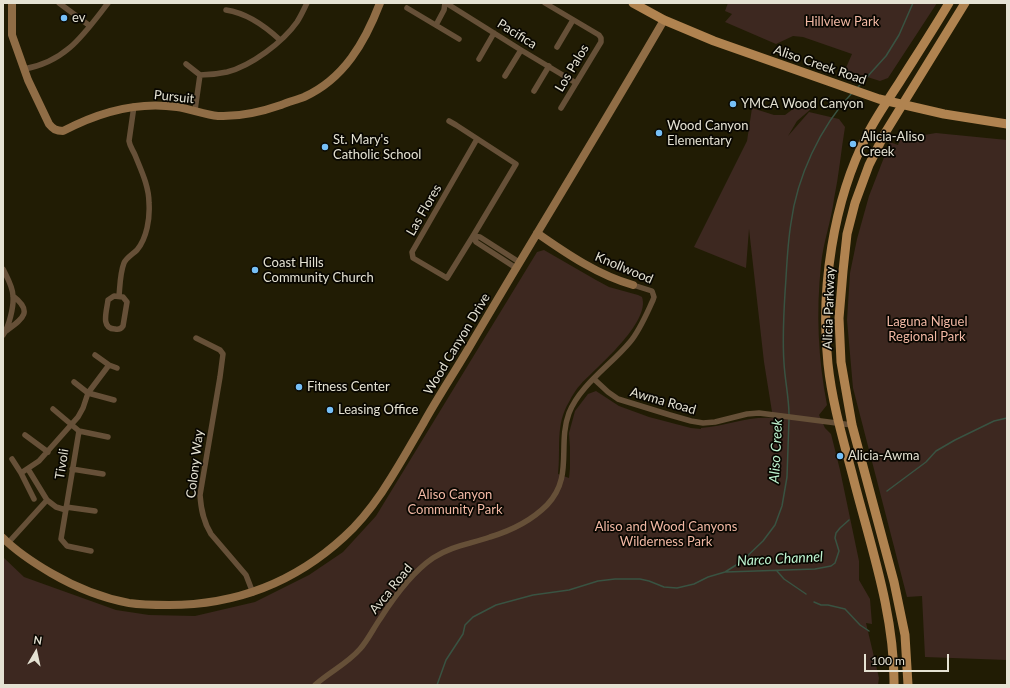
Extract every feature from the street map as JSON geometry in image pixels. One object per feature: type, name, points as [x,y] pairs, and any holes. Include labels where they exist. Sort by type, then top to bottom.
[{"type":"main road","name":"Pursuit","points":[[12,3],[12,36],[24,69],[49,124],[57,131],[63,130],[109,111],[134,106],[158,105],[195,110],[218,116],[238,115],[261,111],[305,96],[325,84],[344,68],[362,43],[371,26],[380,3]]},
{"type":"main road","name":"Aliso Creek Road","points":[[633,3],[664,20],[714,41],[883,100],[944,114],[1007,124]]},
{"type":"main road","name":"Alicia Parkway","points":[[894,685],[891,637],[882,594],[839,423],[828,363],[826,318],[828,271],[833,236],[842,199],[855,162],[867,135],[883,100],[949,3]]},
{"type":"main road","name":"Alicia Parkway","points":[[908,685],[905,636],[893,575],[852,425],[840,362],[839,318],[847,234],[855,203],[869,165],[885,133],[965,3]]},
{"type":"main road","name":"Wood Canyon Drive","points":[[5,541],[40,567],[82,589],[130,603],[152,605],[182,605],[216,601],[253,593],[286,578],[325,554],[346,536],[361,520],[381,493],[664,20]]},
{"type":"main road","name":"Knollwood","points":[[537,233],[591,268],[606,276],[633,285]]},
{"type":"street","points":[[60,3],[90,26]]},
{"type":"street","points":[[24,69],[36,67],[51,61],[65,52],[77,42],[108,3]]},
{"type":"street","points":[[186,64],[200,75],[228,72],[243,66],[280,40],[296,23],[307,3]]},
{"type":"street","points":[[436,25],[446,3]]},
{"type":"street","name":"Pacifica","points":[[446,3],[576,83]]},
{"type":"street","points":[[546,3],[573,20],[557,47]]},
{"type":"street","points":[[407,8],[459,39]]},
{"type":"street","points":[[226,10],[236,12],[266,27],[280,40]]},
{"type":"street","name":"Los Palos","points":[[561,108],[601,42],[599,35],[573,20]]},
{"type":"street","points":[[479,59],[494,33]]},
{"type":"street","points":[[505,76],[521,50]]},
{"type":"street","points":[[534,91],[549,66]]},
{"type":"street","points":[[195,110],[200,75]]},
{"type":"street","points":[[119,296],[125,261],[142,242],[147,228],[149,212],[147,185],[129,141],[134,106]]},
{"type":"street","name":"Las Flores","points":[[449,121],[516,164],[447,278],[413,258],[412,252],[477,139]]},
{"type":"street","points":[[473,236],[480,237],[517,265]]},
{"type":"street","points":[[3,269],[12,289],[13,296],[13,304],[4,333]]},
{"type":"street","name":"Knollwood","points":[[594,379],[634,337],[653,300],[654,297],[652,291],[633,285]]},
{"type":"street","points":[[4,333],[23,317],[25,312],[21,302],[13,296]]},
{"type":"street","points":[[114,296],[119,296],[123,297],[127,302],[123,326],[121,329],[111,329],[107,327],[105,323],[108,300],[114,296]]},
{"type":"street","name":"Colony Way","points":[[196,338],[220,350],[223,354],[200,495],[202,512],[211,534],[246,575],[253,593]]},
{"type":"street","points":[[95,355],[109,366],[117,368]]},
{"type":"street","name":"Tivoli","points":[[21,473],[40,461],[72,424],[83,408],[88,394],[109,366]]},
{"type":"street","name":"Awma Road","points":[[594,379],[618,399],[691,421],[708,423],[746,414],[759,413],[852,425]]},
{"type":"street","name":"Avca Road","points":[[315,685],[344,664],[360,649],[398,594],[414,575],[432,559],[459,545],[488,538],[508,530],[532,517],[548,504],[556,494],[563,474],[565,462],[564,435],[570,413],[582,393],[594,379]]},
{"type":"street","points":[[74,382],[88,394],[114,400]]},
{"type":"street","points":[[52,410],[72,424],[79,431],[108,438]]},
{"type":"street","name":"Tivoli","points":[[79,431],[61,539],[67,546],[91,551]]},
{"type":"street","points":[[25,434],[48,452]]},
{"type":"street","points":[[12,459],[34,499]]},
{"type":"street","name":"Tivoli","points":[[28,469],[47,500],[56,507],[66,509]]},
{"type":"street","points":[[72,469],[103,474]]},
{"type":"street","points":[[5,541],[47,500]]},
{"type":"street","points":[[66,509],[95,511]]},
{"type":"green space","name":"Hillview Park","points":[[728,3],[937,3],[888,78],[880,81],[845,70],[852,54],[803,37],[793,36],[776,44],[725,22],[732,14],[725,11]]},
{"type":"green space","points":[[805,100],[811,102],[811,109],[797,121],[788,136],[809,112],[839,119],[845,127],[836,190],[823,249],[819,283],[818,318],[820,353],[827,405],[819,415],[825,428],[831,434],[859,561],[859,580],[870,599],[872,624],[866,623],[879,678],[878,685],[3,685],[3,557],[24,577],[116,610],[149,615],[195,616],[255,602],[309,575],[343,552],[376,516],[537,252],[544,250],[609,287],[642,297],[643,307],[639,319],[621,344],[579,386],[573,395],[565,411],[560,428],[558,474],[569,478],[569,433],[575,411],[588,394],[596,391],[619,406],[649,417],[691,428],[701,429],[755,418],[773,418],[764,362],[749,229],[746,268],[694,247],[747,141],[752,108],[774,115],[785,115]]},
{"type":"green space","name":"Laguna Niguel Regional Park","points":[[936,133],[1007,140],[1007,660],[925,657],[922,596],[907,597],[853,388],[847,320],[850,273],[857,239],[869,196],[890,142],[898,145],[900,139]]},
{"type":"waterway","name":"Aliso Creek","points":[[858,87],[886,56],[899,35],[913,3]]},
{"type":"waterway","name":"Aliso Creek","points":[[789,415],[783,352],[783,331],[788,250],[794,206],[804,171],[820,137],[840,106],[852,93]]},
{"type":"waterway","name":"Narco Channel","points":[[887,491],[926,462],[936,451],[994,421],[1007,418]]},
{"type":"waterway","name":"Aliso Creek","points":[[437,685],[446,660],[463,634],[465,625],[473,617],[496,605],[533,595],[569,590],[598,581],[615,579],[640,579],[664,587],[677,588],[694,584],[708,577],[725,572],[741,562],[763,541],[775,525],[782,506],[787,477],[789,419]]},
{"type":"waterway","name":"Narco Channel","points":[[726,572],[815,569],[831,566],[835,563],[839,551],[835,538],[836,533],[849,520]]},
{"type":"waterway","points":[[777,571],[784,579],[806,594]]},
{"type":"waterway","points":[[814,602],[821,605],[845,609],[860,625],[869,631]]},
{"type":"place","name":"ev","points":[[64,18]]},
{"type":"place","name":"YMCA Wood Canyon","points":[[733,104]]},
{"type":"place","name":"Wood Canyon Elementary","points":[[659,133]]},
{"type":"place","name":"Alicia-Aliso Creek","points":[[853,144]]},
{"type":"place","name":"St. Mary's Catholic School","points":[[325,147]]},
{"type":"place","name":"Coast Hills Community Church","points":[[255,270]]},
{"type":"place","name":"Fitness Center","points":[[299,387]]},
{"type":"place","name":"Leasing Office","points":[[330,410]]},
{"type":"place","name":"Alicia-Awma","points":[[840,456]]},
{"type":"park label","name":"Aliso Canyon Community Park","points":[[455,502]]},
{"type":"park label","name":"Aliso and Wood Canyons Wilderness Park","points":[[666,534]]}]
